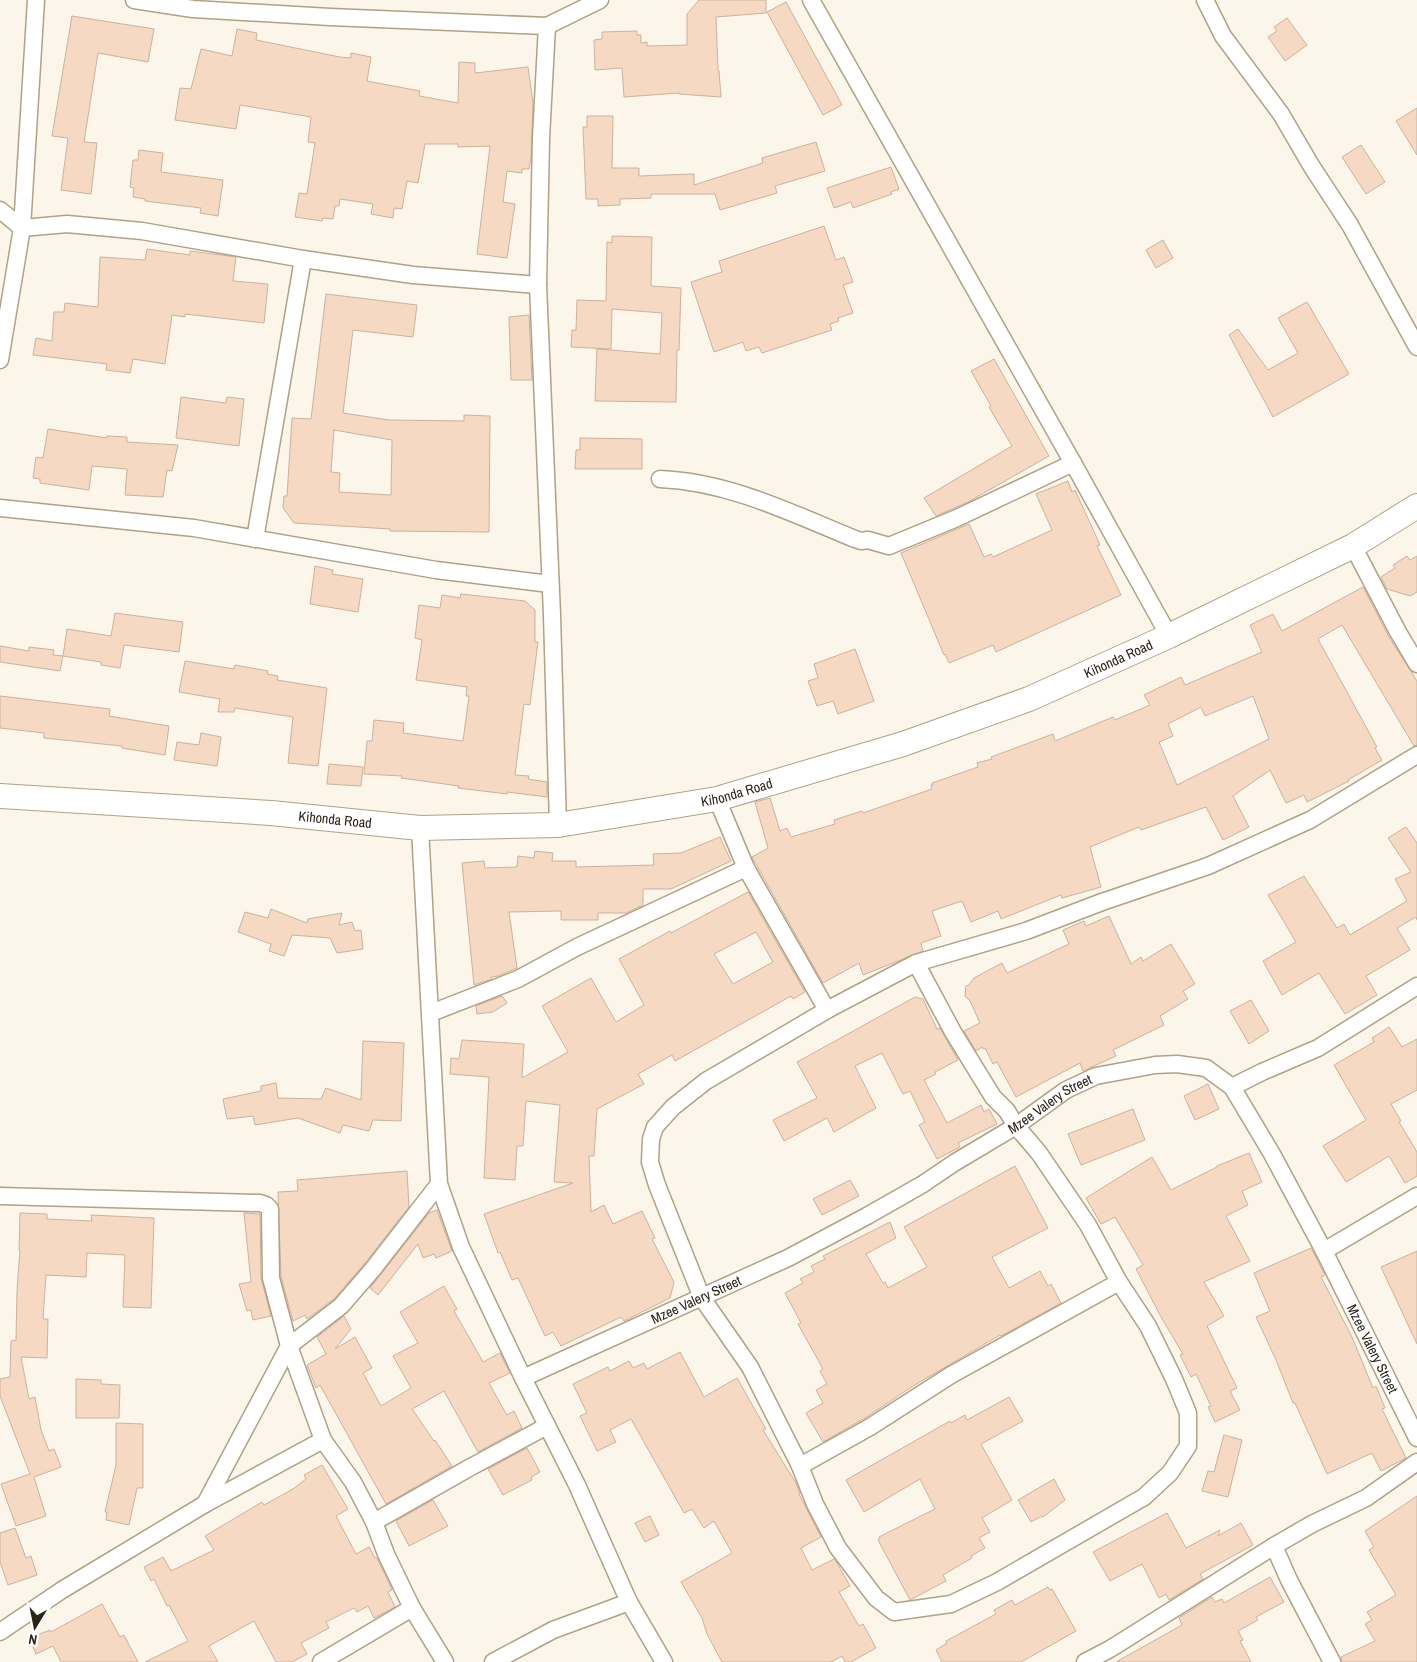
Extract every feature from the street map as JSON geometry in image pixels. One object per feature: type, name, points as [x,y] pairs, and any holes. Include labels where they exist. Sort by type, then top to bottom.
[{"type":"street","points":[[0,360],[22,228],[36,0]]},
{"type":"street","points":[[134,0],[202,10],[546,26],[600,0]]},
{"type":"street","points":[[811,0],[1169,636]]},
{"type":"street","points":[[1205,0],[1223,36],[1281,114],[1350,225],[1417,347]]},
{"type":"street","points":[[546,26],[541,138],[538,285],[558,825]]},
{"type":"street","points":[[0,210],[22,228],[67,224],[142,231],[303,259],[413,275],[538,285]]},
{"type":"street","points":[[255,539],[303,259]]},
{"type":"street","points":[[660,479],[684,480],[707,484],[751,496],[855,539],[861,541],[868,540],[889,546],[957,518],[1073,463]]},
{"type":"street","name":"Kihonda Road","points":[[0,796],[271,813],[420,828],[558,825],[717,799],[903,744],[1030,699],[1169,636],[1353,546],[1417,506]]},
{"type":"street","points":[[0,508],[194,528],[436,570],[550,584]]},
{"type":"street","points":[[1353,546],[1417,664]]},
{"type":"street","points":[[916,963],[953,1032],[993,1097],[1007,1111],[1016,1126],[1039,1153],[1088,1225],[1119,1282],[1148,1326],[1188,1413],[1188,1446],[1170,1473],[1144,1497],[998,1582],[951,1604],[894,1612],[876,1598],[838,1548],[815,1504],[800,1466],[750,1367],[702,1298],[657,1185],[650,1162],[651,1139],[655,1128],[673,1107],[706,1081],[827,1010],[916,963],[1026,931],[1102,902],[1208,866],[1310,820],[1417,755]]},
{"type":"street","points":[[717,799],[746,868],[827,1010]]},
{"type":"street","points":[[420,828],[439,1184],[461,1247],[523,1378],[577,1485],[629,1602],[664,1662]]},
{"type":"street","points":[[431,1013],[518,979],[577,947],[746,868]]},
{"type":"street","points":[[1232,1087],[1318,1048],[1417,986]]},
{"type":"street","name":"Mzee Valery Street","points":[[523,1378],[788,1258],[868,1216],[1016,1126],[1066,1090],[1096,1076],[1156,1065],[1177,1064],[1206,1068],[1232,1087],[1272,1154],[1324,1251],[1417,1438]]},
{"type":"street","points":[[205,1504],[289,1346],[341,1306],[373,1269],[439,1184]]},
{"type":"street","points":[[0,1196],[266,1204],[270,1209],[271,1278],[289,1346],[322,1440],[354,1482],[412,1608],[445,1662]]},
{"type":"street","points":[[1324,1251],[1417,1196]]},
{"type":"street","points":[[800,1466],[870,1427],[951,1375],[1119,1282]]},
{"type":"street","points":[[374,1522],[547,1426]]},
{"type":"street","points":[[0,1632],[62,1590],[205,1504],[322,1440]]},
{"type":"street","points":[[1085,1662],[1113,1655],[1274,1546],[1312,1524],[1366,1498],[1417,1462]]},
{"type":"street","points":[[1274,1546],[1289,1580],[1332,1662]]},
{"type":"street","points":[[493,1662],[552,1630],[629,1602]]},
{"type":"street","points":[[321,1662],[412,1608]]},
{"type":"building","points":[[699,0],[766,0],[766,13],[716,17],[721,97],[679,93],[624,97],[622,68],[595,70],[594,40],[602,39],[602,32],[637,31],[637,35],[641,35],[641,43],[647,42],[647,46],[687,45],[687,14]]},
{"type":"building","points":[[786,2],[842,105],[823,115],[767,12]]},
{"type":"building","points":[[72,16],[154,29],[148,62],[98,53],[84,142],[97,143],[91,194],[61,190],[68,138],[52,136]]},
{"type":"building","points":[[1287,18],[1307,45],[1285,61],[1268,37],[1277,31],[1274,27]]},
{"type":"building","points":[[237,29],[257,33],[256,40],[340,57],[351,58],[351,53],[371,57],[367,81],[420,91],[419,96],[458,103],[459,62],[475,63],[475,73],[528,67],[533,103],[531,157],[529,169],[522,169],[522,173],[507,171],[503,202],[515,204],[507,258],[477,254],[490,146],[458,147],[458,144],[425,144],[418,183],[407,181],[402,209],[394,208],[393,218],[371,214],[373,204],[340,199],[339,206],[335,206],[333,219],[323,218],[322,221],[295,217],[299,193],[307,194],[315,143],[308,142],[311,117],[240,105],[236,129],[175,120],[180,88],[191,89],[201,49],[232,56]]},
{"type":"building","points":[[1417,108],[1417,155],[1396,121]]},
{"type":"building","points":[[587,116],[613,116],[612,168],[639,168],[639,176],[694,174],[694,185],[763,163],[762,158],[816,142],[825,171],[775,186],[777,193],[720,210],[715,194],[651,194],[651,198],[620,199],[620,205],[598,206],[598,199],[586,199],[583,127],[587,127]]},
{"type":"building","points":[[1361,145],[1385,182],[1366,194],[1342,157]]},
{"type":"building","points":[[139,150],[163,153],[161,172],[223,180],[218,216],[200,213],[201,208],[145,201],[145,199],[133,197],[134,188],[130,187],[133,160],[138,160]]},
{"type":"building","points":[[891,167],[899,189],[891,192],[892,194],[853,208],[851,202],[834,208],[827,188]]},
{"type":"building","points":[[824,226],[836,260],[844,257],[853,282],[843,285],[853,313],[838,318],[839,321],[830,324],[832,330],[762,353],[759,347],[746,351],[743,342],[714,352],[691,282],[722,272],[719,261]]},
{"type":"building","points":[[612,236],[652,237],[651,286],[681,288],[676,402],[595,401],[597,349],[660,354],[662,313],[612,309],[611,349],[571,347],[572,330],[576,330],[577,300],[606,301],[607,242],[612,243]]},
{"type":"building","points":[[1163,240],[1173,258],[1156,268],[1146,250]]},
{"type":"building","points":[[147,249],[190,255],[190,251],[236,257],[233,281],[268,284],[264,323],[185,314],[185,317],[172,315],[165,364],[133,359],[130,373],[106,370],[107,364],[33,355],[36,338],[52,341],[54,312],[64,312],[65,303],[98,307],[100,257],[145,260]]},
{"type":"building","points":[[326,294],[417,305],[413,337],[353,330],[343,413],[389,420],[464,421],[464,415],[490,416],[489,532],[390,531],[390,529],[294,523],[283,508],[284,496],[287,496],[292,418],[311,419]],"holes":[[[334,430],[392,440],[391,495],[339,492],[340,473],[331,472]]]},
{"type":"building","points":[[1307,302],[1349,374],[1273,417],[1229,335],[1238,329],[1268,370],[1298,353],[1278,318]]},
{"type":"building","points":[[529,315],[532,380],[511,380],[509,317]]},
{"type":"building","points":[[994,359],[1049,456],[968,502],[936,516],[924,498],[1012,446],[971,371]]},
{"type":"building","points":[[181,397],[226,403],[227,397],[244,399],[239,446],[176,438]]},
{"type":"building","points":[[48,429],[107,438],[107,436],[127,437],[127,442],[178,445],[172,471],[167,470],[163,497],[125,495],[127,469],[92,466],[89,490],[40,483],[40,479],[33,478],[36,457],[43,458]]},
{"type":"building","points":[[580,438],[642,439],[642,469],[575,469],[576,450],[580,450]]},
{"type":"building","points":[[1068,481],[1072,492],[1075,490],[1100,545],[1097,546],[1121,595],[996,652],[993,645],[949,663],[901,553],[969,524],[984,557],[991,554],[993,557],[1052,530],[1036,494]]},
{"type":"building","points":[[1407,556],[1410,560],[1417,556],[1417,592],[1410,596],[1387,589],[1381,577],[1395,568],[1393,565]]},
{"type":"building","points":[[315,566],[333,570],[332,574],[363,579],[358,612],[310,604]]},
{"type":"building","points":[[1363,587],[1389,637],[1417,681],[1417,745],[1414,746],[1342,625],[1318,639],[1377,747],[1375,748],[1382,760],[1349,781],[1307,802],[1304,795],[1286,803],[1270,770],[1233,796],[1249,827],[1223,840],[1206,807],[1141,830],[1139,827],[1090,847],[1101,887],[1062,898],[1061,895],[1001,919],[998,911],[971,922],[962,901],[932,911],[941,936],[921,943],[923,951],[863,975],[859,963],[823,983],[752,857],[768,848],[755,802],[770,798],[780,831],[787,828],[791,837],[835,824],[834,820],[862,811],[863,813],[932,789],[932,783],[978,767],[977,763],[992,759],[991,757],[1053,734],[1055,741],[1113,717],[1115,720],[1150,705],[1144,695],[1181,677],[1185,685],[1262,652],[1250,625],[1273,614],[1282,631]],"holes":[[[1253,696],[1269,739],[1177,785],[1159,742],[1173,736],[1168,724],[1201,707],[1205,716]]]},
{"type":"building","points":[[461,594],[525,601],[535,610],[535,642],[538,642],[530,705],[524,704],[515,775],[529,776],[528,779],[547,782],[547,797],[458,788],[459,786],[401,778],[402,776],[364,774],[367,741],[372,741],[374,720],[404,723],[403,733],[463,741],[469,696],[466,696],[467,687],[416,680],[422,640],[415,638],[419,605],[440,608],[442,595],[460,598]]},
{"type":"building","points":[[115,613],[183,622],[179,652],[124,645],[120,668],[101,665],[101,662],[63,656],[67,629],[111,636]]},
{"type":"building","points":[[0,646],[29,651],[29,647],[54,650],[53,655],[63,656],[60,671],[0,662]]},
{"type":"building","points":[[855,649],[874,701],[838,714],[833,701],[817,706],[808,681],[818,678],[814,664]]},
{"type":"building","points":[[185,661],[234,669],[235,665],[268,671],[267,674],[278,676],[277,680],[327,688],[318,766],[288,763],[293,717],[235,708],[234,712],[218,712],[220,699],[179,692]]},
{"type":"building","points":[[0,696],[110,709],[109,716],[169,726],[165,755],[122,748],[122,746],[44,738],[44,733],[0,728]]},
{"type":"building","points":[[201,733],[221,737],[217,766],[174,760],[177,742],[199,745]]},
{"type":"building","points":[[329,764],[363,767],[361,786],[327,784]]},
{"type":"building","points":[[1406,827],[1417,843],[1417,920],[1416,917],[1397,928],[1410,950],[1366,976],[1377,995],[1345,1014],[1319,973],[1282,995],[1263,961],[1296,942],[1268,895],[1304,876],[1337,928],[1344,924],[1350,935],[1407,901],[1395,879],[1411,872],[1388,838]]},
{"type":"building","points":[[720,837],[731,861],[671,889],[643,889],[643,905],[626,913],[598,913],[598,920],[561,920],[561,911],[509,912],[517,968],[474,985],[462,863],[484,861],[485,868],[517,867],[518,856],[534,858],[535,851],[553,853],[552,861],[576,861],[576,867],[654,865],[653,854],[681,853]]},
{"type":"building","points":[[748,892],[805,992],[793,999],[791,996],[675,1061],[672,1055],[638,1074],[644,1084],[597,1109],[594,1156],[589,1156],[591,1212],[604,1205],[613,1224],[642,1211],[655,1238],[652,1239],[674,1282],[670,1298],[624,1321],[621,1317],[561,1346],[553,1332],[545,1336],[518,1278],[512,1280],[500,1252],[498,1253],[484,1214],[573,1183],[554,1182],[560,1105],[526,1101],[523,1146],[517,1146],[515,1180],[484,1178],[489,1077],[450,1074],[451,1058],[459,1059],[462,1040],[524,1044],[522,1078],[568,1052],[542,1006],[591,978],[616,1022],[644,1005],[619,959],[670,931],[671,933]],"holes":[[[756,932],[773,962],[733,984],[714,954]]]},
{"type":"building","points":[[271,909],[307,923],[308,919],[342,913],[339,925],[352,922],[355,931],[361,930],[363,949],[337,953],[330,938],[292,935],[284,956],[269,951],[271,944],[238,932],[245,912],[268,918]]},
{"type":"building","points":[[1109,916],[1131,964],[1141,957],[1143,961],[1171,944],[1195,984],[1183,991],[1188,999],[1160,1016],[1164,1025],[1113,1050],[1116,1056],[1083,1071],[1080,1063],[1016,1097],[997,1062],[993,1064],[985,1048],[983,1049],[982,1047],[976,1051],[964,1031],[980,1023],[970,1001],[965,996],[966,986],[974,978],[1002,963],[1007,973],[1069,944],[1063,930],[1084,921],[1086,926]]},
{"type":"building","points":[[502,996],[507,1003],[493,1012],[477,1014],[476,1006]]},
{"type":"building","points":[[915,997],[923,999],[937,1029],[940,1028],[958,1060],[924,1080],[947,1123],[981,1105],[984,1112],[989,1109],[997,1124],[958,1143],[960,1147],[937,1159],[919,1125],[925,1122],[910,1091],[903,1094],[882,1053],[855,1066],[876,1108],[834,1132],[827,1118],[784,1141],[773,1120],[817,1098],[797,1062]]},
{"type":"building","points":[[1251,1000],[1269,1031],[1249,1044],[1230,1011]]},
{"type":"building","points":[[1389,1027],[1402,1047],[1417,1039],[1417,1090],[1391,1104],[1401,1121],[1399,1122],[1417,1152],[1417,1176],[1405,1183],[1389,1156],[1346,1182],[1323,1146],[1366,1120],[1334,1065],[1374,1042],[1372,1038]]},
{"type":"building","points":[[363,1041],[404,1043],[401,1121],[373,1120],[369,1131],[343,1125],[340,1133],[298,1118],[255,1125],[253,1116],[227,1119],[223,1099],[261,1091],[261,1086],[276,1083],[278,1098],[321,1099],[326,1088],[361,1100]]},
{"type":"building","points":[[1208,1084],[1219,1109],[1195,1120],[1184,1096]]},
{"type":"building","points":[[1133,1109],[1145,1140],[1081,1165],[1068,1134]]},
{"type":"building","points":[[1249,1153],[1262,1182],[1242,1191],[1248,1205],[1226,1216],[1250,1261],[1204,1282],[1224,1316],[1207,1326],[1237,1388],[1230,1391],[1240,1410],[1215,1422],[1208,1407],[1211,1406],[1196,1374],[1191,1377],[1180,1355],[1183,1354],[1136,1269],[1143,1265],[1115,1217],[1101,1224],[1086,1198],[1152,1157],[1171,1190],[1217,1166]]},
{"type":"building","points":[[1015,1166],[1048,1228],[992,1257],[1009,1288],[1040,1271],[1048,1286],[1051,1284],[1061,1303],[1000,1335],[823,1442],[806,1413],[823,1403],[816,1390],[827,1384],[820,1371],[823,1369],[798,1324],[801,1323],[785,1293],[803,1283],[800,1279],[814,1272],[811,1266],[825,1259],[823,1256],[890,1222],[896,1238],[866,1254],[883,1283],[885,1282],[888,1288],[927,1267],[904,1227]]},
{"type":"building","points":[[407,1171],[409,1207],[334,1299],[307,1319],[305,1315],[293,1321],[281,1277],[278,1192],[298,1191],[297,1180]]},
{"type":"building","points":[[850,1180],[859,1196],[822,1215],[813,1199]]},
{"type":"building","points":[[437,1210],[452,1251],[436,1258],[434,1254],[423,1258],[418,1244],[378,1295],[370,1288],[429,1213]]},
{"type":"building","points":[[20,1213],[47,1214],[47,1219],[92,1221],[91,1215],[154,1218],[151,1308],[123,1307],[125,1255],[87,1253],[86,1277],[46,1275],[43,1319],[48,1319],[47,1358],[21,1357],[29,1399],[35,1397],[41,1430],[49,1451],[54,1449],[61,1467],[34,1477],[46,1516],[16,1526],[1,1484],[30,1474],[0,1396],[0,1379],[10,1377],[11,1341],[16,1340]]},
{"type":"building","points":[[244,1213],[260,1214],[261,1278],[271,1316],[253,1320],[251,1310],[247,1311],[239,1284],[251,1282]]},
{"type":"building","points":[[1311,1248],[1325,1275],[1321,1277],[1352,1337],[1373,1388],[1376,1386],[1385,1408],[1382,1409],[1406,1458],[1381,1471],[1372,1453],[1327,1474],[1295,1403],[1293,1403],[1256,1317],[1270,1311],[1254,1273]]},
{"type":"building","points":[[1417,1251],[1417,1344],[1381,1267]]},
{"type":"building","points":[[444,1286],[457,1309],[454,1311],[483,1362],[500,1353],[510,1373],[489,1383],[507,1415],[514,1411],[522,1428],[478,1452],[444,1391],[412,1409],[452,1466],[386,1504],[320,1385],[316,1388],[307,1365],[326,1354],[317,1337],[344,1316],[351,1329],[335,1349],[355,1337],[372,1368],[363,1373],[381,1406],[411,1388],[393,1356],[418,1343],[400,1312]]},
{"type":"building","points":[[680,1352],[704,1397],[737,1378],[766,1429],[763,1430],[796,1483],[799,1494],[821,1537],[801,1548],[812,1570],[834,1559],[850,1586],[839,1592],[859,1626],[863,1624],[876,1648],[851,1662],[845,1662],[842,1656],[831,1662],[722,1662],[707,1634],[702,1618],[681,1582],[732,1553],[714,1521],[704,1528],[692,1509],[684,1513],[631,1419],[610,1430],[616,1442],[597,1451],[580,1416],[587,1413],[573,1384],[608,1367],[610,1371],[629,1361],[633,1368],[644,1363],[647,1369]]},
{"type":"building","points":[[76,1379],[101,1380],[101,1384],[120,1385],[119,1418],[76,1418]]},
{"type":"building","points":[[1009,1397],[1023,1421],[981,1444],[1012,1500],[982,1518],[990,1532],[979,1538],[985,1548],[943,1575],[946,1581],[910,1600],[878,1540],[880,1539],[879,1537],[935,1509],[920,1479],[864,1512],[846,1480],[950,1421],[951,1423],[965,1415],[967,1420]]},
{"type":"building","points":[[116,1423],[143,1424],[143,1488],[137,1488],[129,1525],[106,1520],[107,1512],[105,1512],[116,1465]]},
{"type":"building","points":[[1224,1435],[1242,1440],[1228,1497],[1202,1491],[1208,1471],[1214,1472]]},
{"type":"building","points":[[527,1448],[540,1472],[531,1477],[532,1480],[503,1495],[488,1469]]},
{"type":"building","points":[[322,1465],[348,1509],[336,1516],[356,1554],[369,1547],[375,1558],[377,1558],[392,1590],[388,1592],[395,1607],[374,1618],[368,1606],[357,1612],[354,1608],[326,1622],[329,1628],[301,1643],[307,1654],[292,1662],[276,1662],[254,1621],[209,1646],[218,1662],[145,1662],[188,1641],[169,1605],[167,1606],[154,1579],[151,1581],[144,1567],[163,1557],[171,1571],[214,1550],[205,1536],[262,1502],[264,1505],[293,1489],[306,1479],[304,1475]]},
{"type":"building","points":[[1054,1479],[1065,1500],[1043,1517],[1031,1522],[1018,1500]]},
{"type":"building","points":[[1417,1496],[1417,1662],[1342,1662],[1341,1657],[1375,1641],[1365,1624],[1372,1620],[1367,1612],[1396,1595],[1369,1550],[1374,1547],[1365,1531]]},
{"type":"building","points":[[433,1500],[448,1526],[409,1546],[396,1521]]},
{"type":"building","points":[[1167,1513],[1186,1548],[1220,1530],[1218,1536],[1241,1523],[1253,1545],[1200,1574],[1203,1579],[1169,1600],[1166,1594],[1159,1598],[1142,1564],[1110,1581],[1093,1552]]},
{"type":"building","points":[[650,1516],[659,1535],[645,1542],[635,1523]]},
{"type":"building","points":[[15,1528],[26,1558],[31,1556],[37,1575],[8,1585],[0,1562],[0,1533]]},
{"type":"building","points":[[1270,1577],[1284,1602],[1256,1617],[1258,1620],[1238,1631],[1243,1640],[1240,1641],[1251,1662],[1116,1662],[1182,1625],[1179,1618],[1212,1597],[1215,1602],[1222,1599],[1224,1603]]},
{"type":"building","points":[[1048,1587],[1050,1590],[1052,1589],[1076,1631],[1021,1662],[942,1662],[936,1650],[947,1643],[946,1641],[996,1614],[994,1610],[1012,1600],[1015,1605]]},
{"type":"building","points":[[102,1604],[120,1637],[124,1635],[138,1662],[61,1662],[53,1646],[36,1654],[29,1638],[50,1630],[51,1632]]}]
